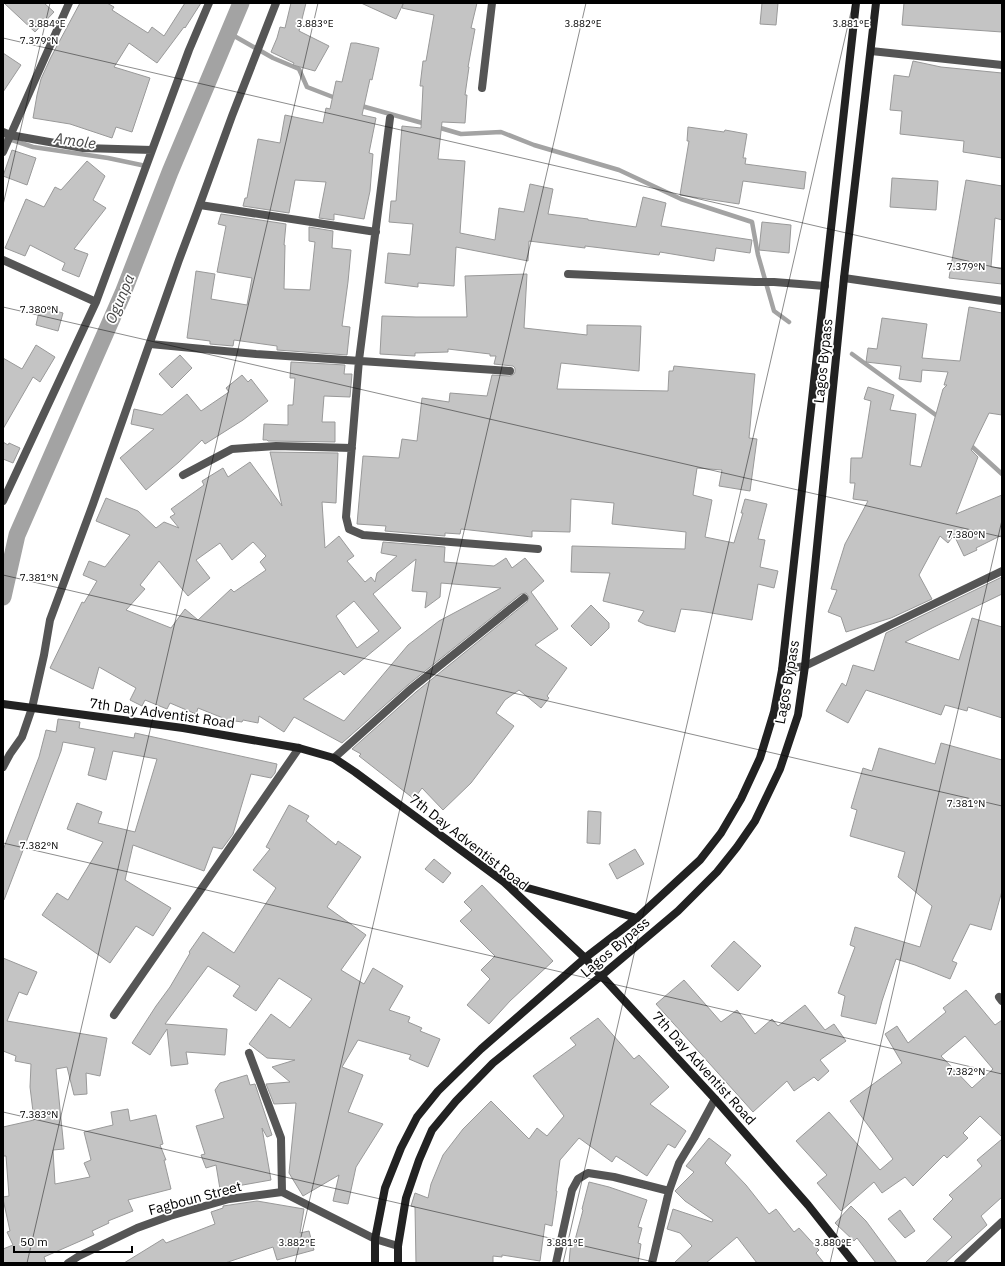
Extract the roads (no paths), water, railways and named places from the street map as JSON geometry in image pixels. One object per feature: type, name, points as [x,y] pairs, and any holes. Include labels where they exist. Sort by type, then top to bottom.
[{"type":"main road","name":"Lagos Bypass","points":[[375,1263],[375,1239],[385,1188],[401,1148],[417,1117],[438,1090],[481,1049],[585,958],[637,918],[700,860],[720,833],[741,799],[760,758],[772,720],[782,670],[856,3]]},
{"type":"main road","name":"Lagos Bypass","points":[[398,1263],[398,1246],[406,1198],[419,1160],[432,1130],[456,1100],[493,1063],[601,976],[678,911],[717,872],[755,821],[780,769],[798,715],[805,666],[844,278],[876,3]]},
{"type":"main road","name":"7th Day Adventist Road","points":[[3,704],[183,728],[300,748],[334,758],[504,882],[585,958],[715,1099],[808,1205],[854,1263]]},
{"type":"main road","points":[[504,882],[637,918]]},
{"type":"street","points":[[3,152],[6,134],[69,3]]},
{"type":"street","points":[[3,501],[96,302],[189,50],[209,3]]},
{"type":"street","points":[[3,767],[22,737],[28,708],[44,655],[50,620],[179,260],[232,116],[276,3]]},
{"type":"street","points":[[482,88],[492,3]]},
{"type":"street","points":[[871,51],[1002,65]]},
{"type":"street","points":[[390,118],[360,360],[346,517],[349,529],[363,535],[538,549]]},
{"type":"street","points":[[6,134],[83,148],[152,150]]},
{"type":"street","points":[[200,205],[376,232]]},
{"type":"street","points":[[3,260],[96,302]]},
{"type":"street","points":[[568,274],[774,282],[824,286]]},
{"type":"street","points":[[844,278],[1002,301]]},
{"type":"street","points":[[150,344],[256,354],[510,371]]},
{"type":"street","points":[[183,475],[232,450],[276,446],[352,448]]},
{"type":"street","points":[[782,670],[805,666],[1002,571]]},
{"type":"street","points":[[334,758],[412,688],[524,598]]},
{"type":"street","points":[[114,1014],[300,748]]},
{"type":"street","points":[[249,1053],[280,1138],[282,1192],[375,1239],[398,1246]]},
{"type":"street","points":[[652,1263],[669,1191],[679,1162],[715,1099]]},
{"type":"street","points":[[556,1263],[572,1190],[578,1179],[588,1173],[614,1177],[669,1191]]},
{"type":"street","name":"Fagboun Street","points":[[68,1263],[79,1256],[137,1228],[170,1216],[229,1199],[282,1192]]},
{"type":"street","points":[[958,1263],[1002,1222]]},
{"type":"waterway","name":"Ogunpa","points":[[3,597],[17,535],[123,293],[170,172],[241,3]]},
{"type":"waterway","points":[[229,33],[273,58],[299,69],[307,87],[338,99]]},
{"type":"waterway","points":[[358,105],[426,124]]},
{"type":"waterway","points":[[437,127],[461,134],[501,132],[534,145],[619,170],[681,199],[752,222],[758,255],[774,311],[789,322]]},
{"type":"waterway","name":"Amole","points":[[3,137],[33,147],[108,158],[146,166]]},
{"type":"waterway","points":[[852,354],[940,418]]},
{"type":"waterway","points":[[968,443],[1002,474]]}]
